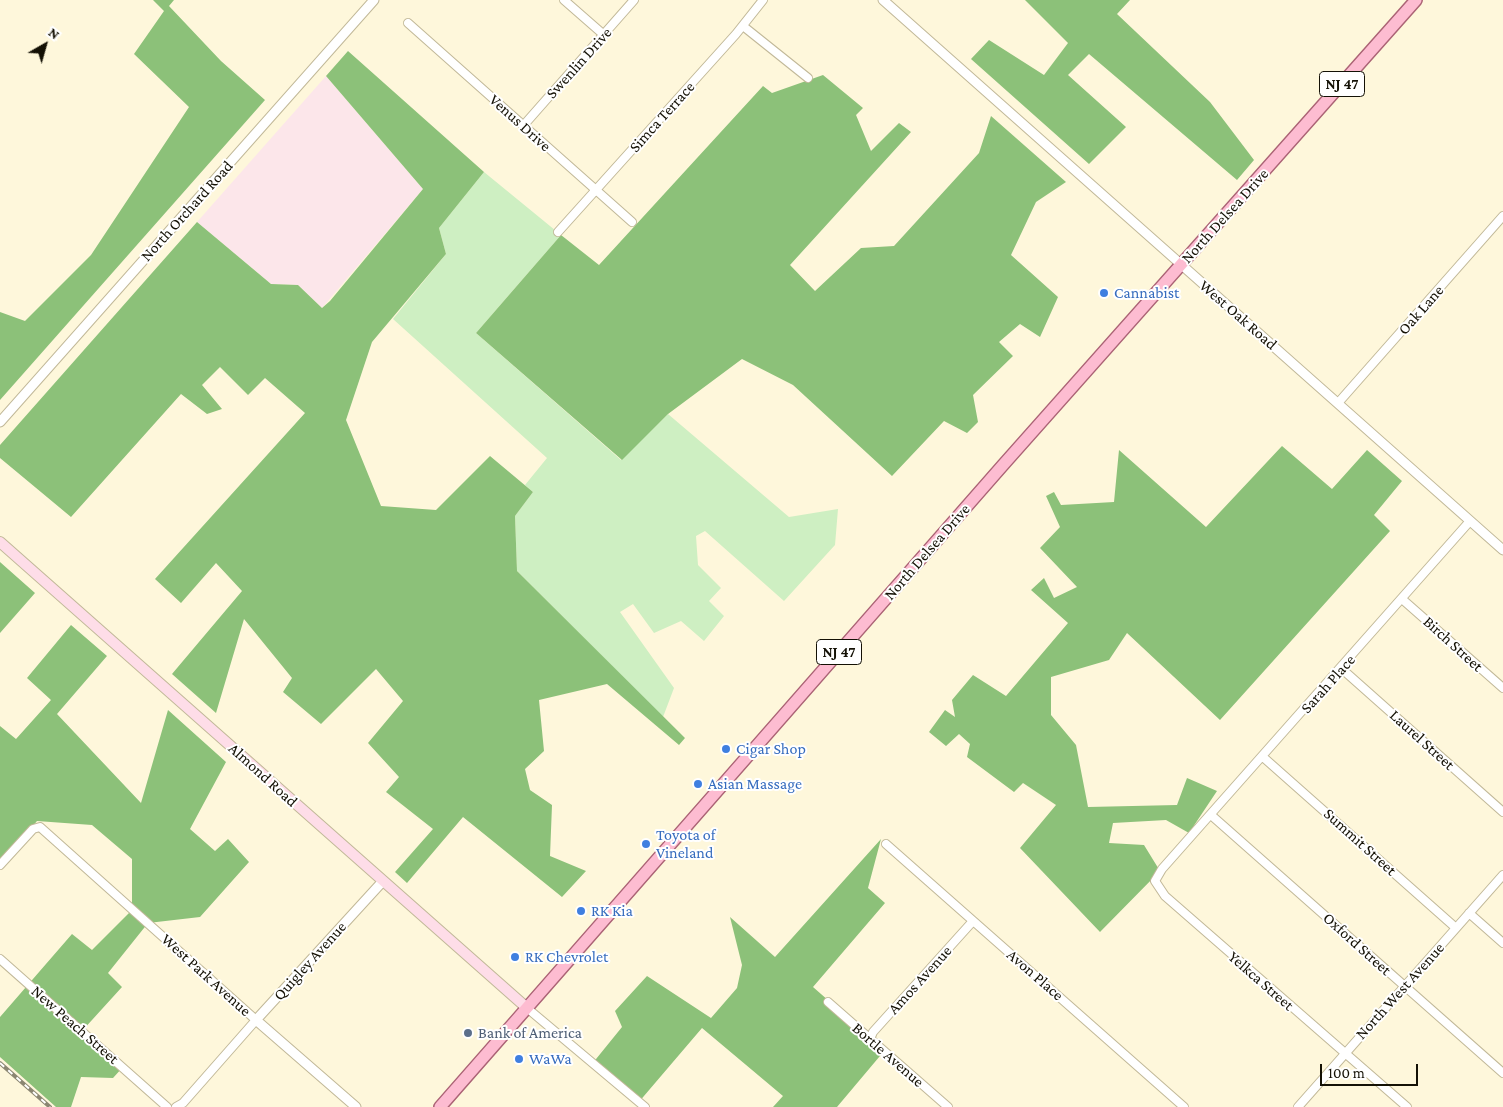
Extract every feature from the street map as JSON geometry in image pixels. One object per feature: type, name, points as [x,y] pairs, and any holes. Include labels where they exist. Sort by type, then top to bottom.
[{"type":"main road","name":"North Delsea Drive","points":[[440,1107],[1416,0]]},
{"type":"main road","name":"Almond Road","points":[[0,542],[527,1008]]},
{"type":"street","name":"North Orchard Road","points":[[0,422],[374,0]]},
{"type":"street","points":[[564,0],[604,35]]},
{"type":"street","name":"Swenlin Drive","points":[[523,126],[634,0]]},
{"type":"street","name":"Simca Terrace","points":[[558,232],[743,26],[763,0]]},
{"type":"street","name":"West Oak Road","points":[[882,0],[1503,550]]},
{"type":"street","name":"Venus Drive","points":[[408,23],[632,222]]},
{"type":"street","points":[[743,26],[808,78]]},
{"type":"street","name":"Oak Lane","points":[[1338,403],[1503,216]]},
{"type":"street","name":"Sarah Place","points":[[1184,845],[1342,669],[1470,521]]},
{"type":"street","name":"Birch Street","points":[[1402,599],[1503,688]]},
{"type":"street","name":"Laurel Street","points":[[1342,669],[1503,812]]},
{"type":"street","name":"Summit Street","points":[[1263,757],[1456,928]]},
{"type":"street","name":"Oxford Street","points":[[1211,815],[1503,1073]]},
{"type":"street","name":"West Park Avenue","points":[[0,865],[35,828],[40,827],[356,1107]]},
{"type":"street","name":"Avon Place","points":[[886,844],[1184,1107]]},
{"type":"street","name":"Yelkca Street","points":[[1184,845],[1158,874],[1155,881],[1159,890],[1408,1107]]},
{"type":"street","name":"North West Avenue","points":[[1298,1107],[1503,875]]},
{"type":"street","name":"Quigley Avenue","points":[[176,1107],[184,1103],[256,1020],[383,881]]},
{"type":"street","points":[[1469,913],[1503,943]]},
{"type":"street","name":"Amos Avenue","points":[[870,1040],[873,1032],[973,921]]},
{"type":"street","name":"New Peach Street","points":[[0,959],[167,1107]]},
{"type":"street","name":"Bortle Avenue","points":[[828,1002],[948,1107]]},
{"type":"street","points":[[527,1008],[645,1107]]},
{"type":"shaded area","points":[[326,76],[423,189],[322,308],[298,285],[271,284],[197,222]]},
{"type":"green space","points":[[153,0],[174,0],[169,6],[221,61],[265,100],[0,400],[0,312],[25,321],[91,255],[189,107],[134,54],[164,11]]},
{"type":"green space","points":[[1025,0],[1130,0],[1117,14],[1210,102],[1254,160],[1237,180],[1089,54],[1068,75],[1126,127],[1089,164],[971,59],[989,40],[1044,75],[1068,43]]},
{"type":"green space","points":[[348,51],[484,172],[439,228],[446,254],[372,342],[346,420],[381,506],[436,510],[490,456],[533,492],[515,516],[517,571],[685,738],[679,745],[607,684],[539,700],[544,751],[525,769],[530,790],[552,805],[550,856],[586,871],[562,897],[463,817],[407,883],[395,872],[433,829],[386,792],[399,777],[368,743],[403,701],[376,669],[321,724],[283,692],[292,678],[244,619],[216,713],[172,674],[242,591],[216,563],[181,603],[155,579],[305,413],[265,378],[248,395],[220,367],[202,385],[222,409],[207,414],[181,394],[71,517],[0,458],[0,445],[197,222],[271,284],[298,285],[322,308],[330,301],[423,189],[326,76]]},
{"type":"green space","points":[[823,75],[863,108],[856,115],[871,151],[899,123],[911,132],[790,265],[815,291],[861,248],[894,246],[979,153],[991,116],[1066,182],[1036,202],[1011,255],[1058,297],[1040,337],[1020,324],[999,342],[1013,356],[973,395],[978,422],[967,433],[944,421],[892,476],[793,385],[742,359],[668,414],[622,460],[476,333],[561,235],[599,265],[763,86],[772,93]]},
{"type":"green space","points":[[484,172],[561,235],[476,333],[621,460],[668,414],[789,517],[838,509],[835,545],[784,601],[705,531],[696,536],[698,565],[721,588],[709,601],[724,616],[704,641],[681,621],[654,633],[633,604],[620,612],[674,688],[663,717],[517,571],[515,516],[533,492],[525,485],[547,458],[393,319],[446,254],[439,228]]},
{"type":"green space","points":[[1282,446],[1332,489],[1367,450],[1402,481],[1374,515],[1390,531],[1220,720],[1127,633],[1109,660],[1051,677],[1051,715],[1076,745],[1088,807],[1177,805],[1187,778],[1217,791],[1189,833],[1166,820],[1113,823],[1109,843],[1144,845],[1160,871],[1100,932],[1020,848],[1056,805],[1023,783],[1014,792],[967,757],[970,744],[959,734],[946,746],[929,732],[945,710],[955,717],[952,700],[973,675],[1006,696],[1068,623],[1031,590],[1044,578],[1054,598],[1077,587],[1040,548],[1060,527],[1046,496],[1054,492],[1061,505],[1114,502],[1119,450],[1206,527]]},
{"type":"green space","points":[[0,562],[35,593],[0,633]]},
{"type":"green space","points":[[71,625],[107,656],[57,714],[141,803],[168,710],[226,762],[190,829],[215,851],[228,839],[249,862],[200,917],[148,923],[108,973],[122,987],[82,1031],[123,1067],[113,1078],[81,1077],[71,1107],[56,1107],[0,1057],[0,1017],[72,934],[92,950],[132,910],[132,859],[92,825],[37,821],[0,865],[0,726],[16,739],[51,700],[27,678]]},
{"type":"green space","points":[[881,839],[868,888],[885,903],[813,987],[885,1050],[837,1107],[773,1107],[783,1096],[702,1028],[638,1103],[592,1064],[622,1027],[615,1011],[647,976],[711,1018],[737,988],[742,965],[730,917],[775,957]]},
{"type":"railway","points":[[0,1063],[50,1107]]},
{"type":"place","name":"Cannabist","points":[[1104,293]]},
{"type":"place","name":"Cigar Shop","points":[[726,749]]},
{"type":"place","name":"Asian Massage","points":[[698,784]]},
{"type":"place","name":"Toyota of Vineland","points":[[646,844]]},
{"type":"place","name":"RK Kia","points":[[581,911]]},
{"type":"place","name":"RK Chevrolet","points":[[515,957]]},
{"type":"place","name":"Bank of America","points":[[468,1033]]},
{"type":"place","name":"WaWa","points":[[519,1059]]}]
